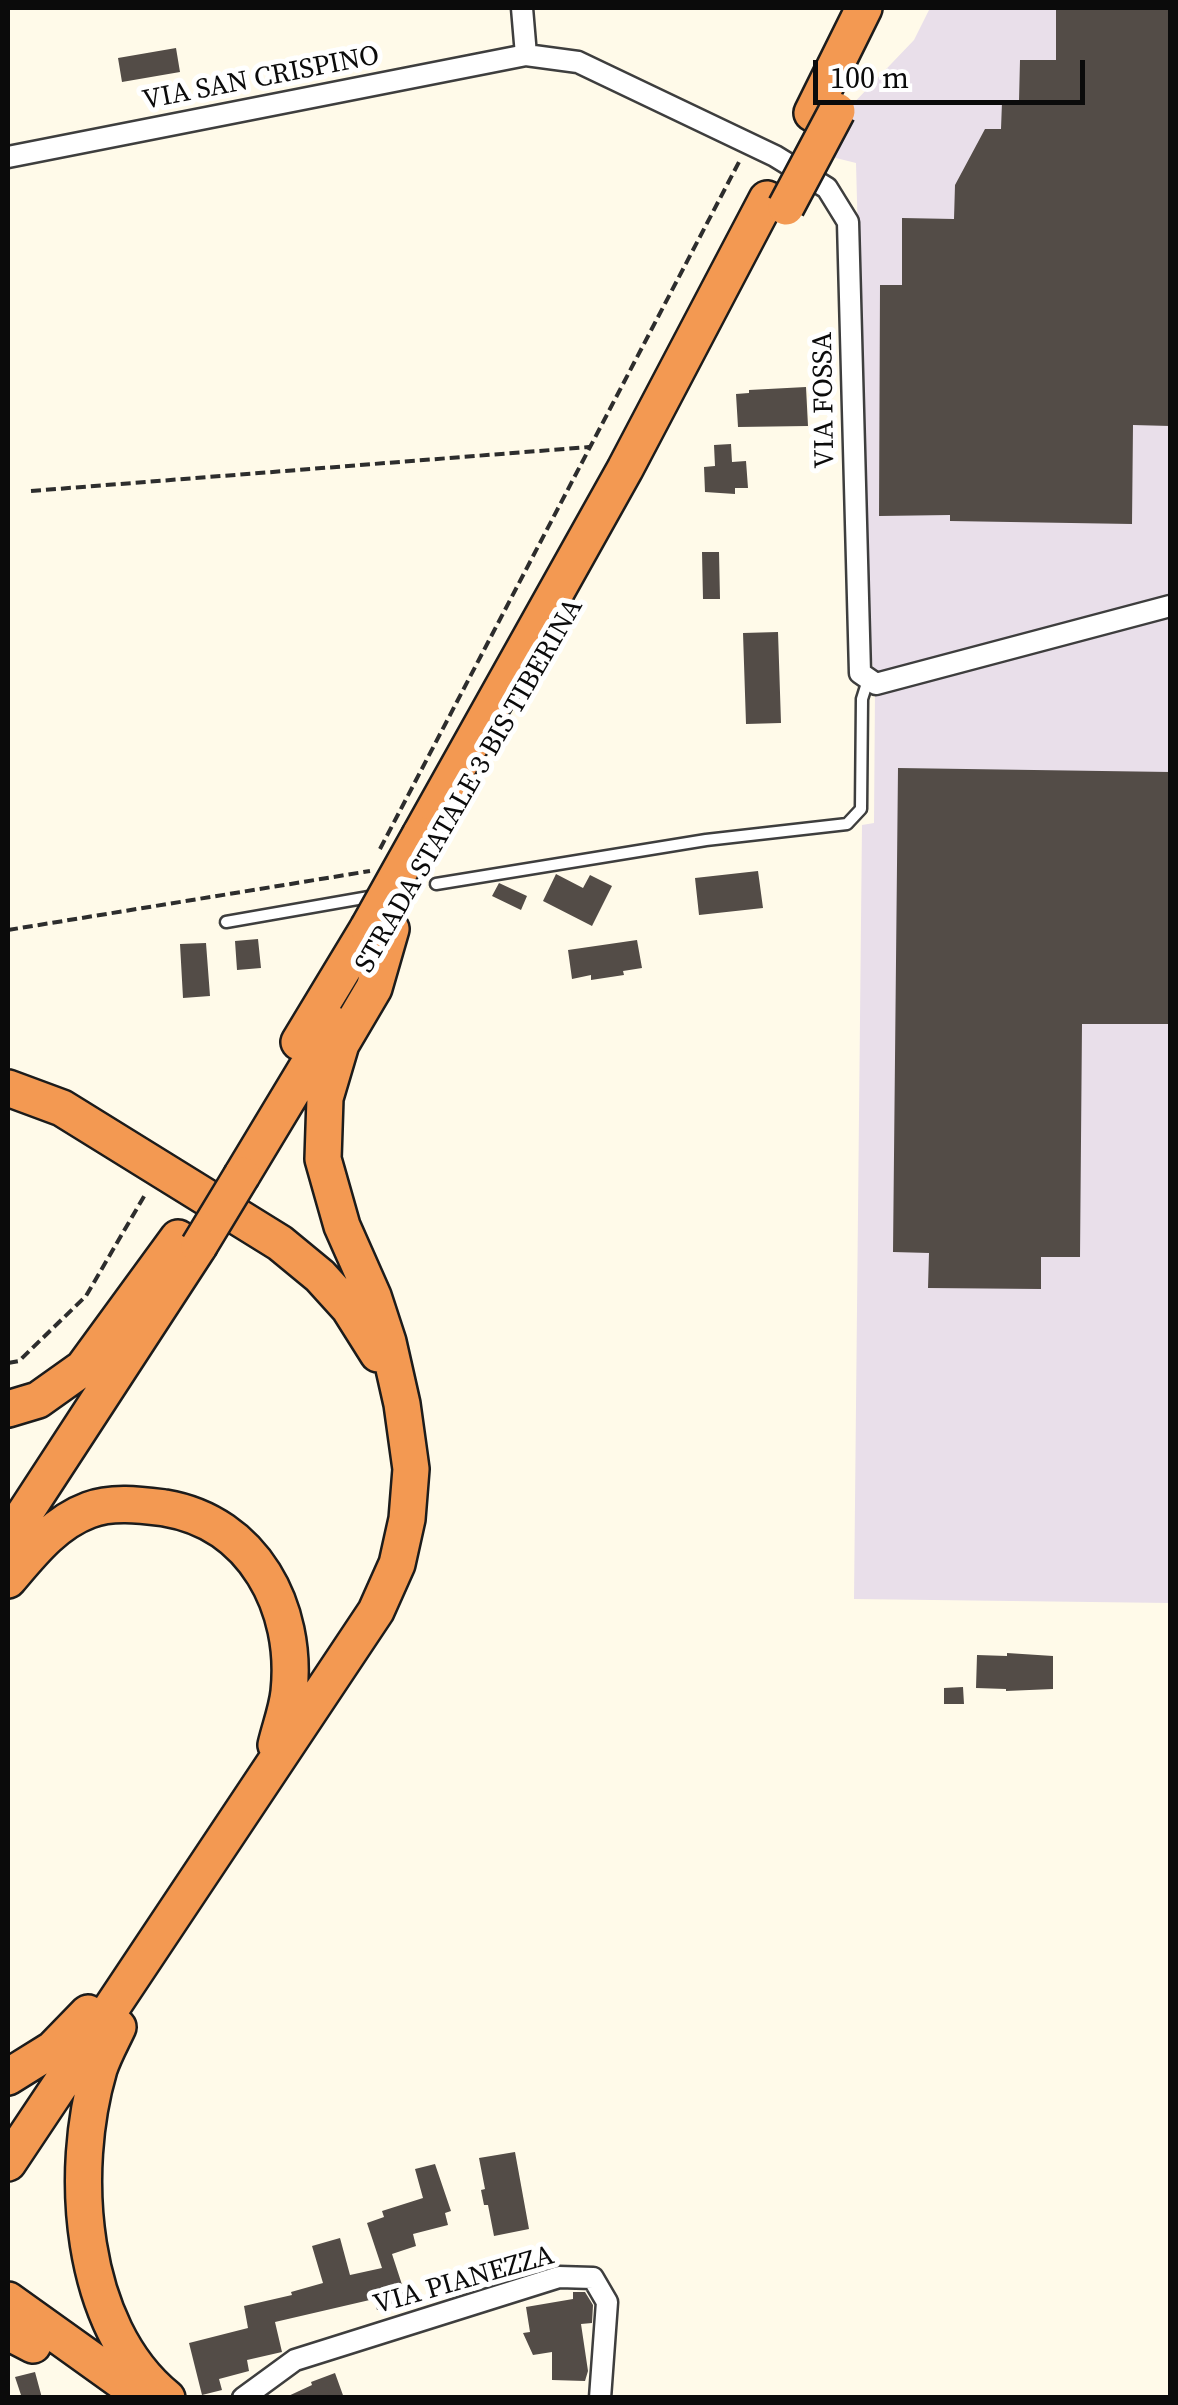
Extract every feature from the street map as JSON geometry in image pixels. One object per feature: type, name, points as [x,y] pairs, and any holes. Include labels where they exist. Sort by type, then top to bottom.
[{"type":"highway","name":"STRADA STATALE 3 BIS TIBERINA","points":[[824,112],[864,8]]},
{"type":"highway","name":"STRADA STATALE 3 BIS TIBERINA","points":[[8,1539],[233,1170],[376,918],[432,836],[624,469],[777,203],[824,112],[887,8]]},
{"type":"highway","points":[[8,2163],[376,1611],[396,1564],[407,1519],[411,1469],[402,1404],[378,1311],[342,1226],[323,1159],[325,1098],[342,1044],[374,988],[376,918]]},
{"type":"highway","points":[[8,1088],[62,1108],[280,1243],[320,1276],[348,1308],[375,1347],[402,1404]]},
{"type":"highway","name":"STRADA STATALE 3 BIS TIBERINA","points":[[8,1507],[190,1239]]},
{"type":"highway","points":[[8,1409],[38,1400],[83,1368],[190,1239]]},
{"type":"highway","points":[[8,1580],[48,1534],[90,1510],[137,1504],[184,1512],[228,1534],[257,1561],[276,1594],[290,1641],[289,1694],[268,1775]]},
{"type":"highway","points":[[8,2077],[53,2049],[155,1944]]},
{"type":"highway","points":[[155,1944],[100,2067],[86,2134],[83,2191],[89,2247],[103,2305],[129,2354],[166,2398]]},
{"type":"highway","points":[[8,2300],[145,2398]]},
{"type":"highway","points":[[16,2335],[107,2398]]},
{"type":"street","points":[[522,8],[526,56]]},
{"type":"street","name":"VIA FOSSA","points":[[526,56],[578,62],[756,147],[827,188],[848,222],[860,673],[868,679]]},
{"type":"street","name":"VIA SAN CRISPINO","points":[[8,157],[526,56]]},
{"type":"street","points":[[868,679],[876,684],[1170,606]]},
{"type":"street","name":"VIA PIANEZZA","points":[[243,2398],[295,2360],[558,2277],[593,2278],[606,2302],[600,2398]]},
{"type":"lane","points":[[436,884],[706,840],[847,824],[862,808],[862,700],[868,679]]},
{"type":"lane","points":[[226,922],[376,918]]},
{"type":"path","points":[[378,859],[380,847],[736,164],[756,147]]},
{"type":"path","points":[[30,491],[589,447]]},
{"type":"path","points":[[8,930],[375,870],[376,918]]},
{"type":"path","points":[[8,1362],[19,1361],[86,1296],[146,1194]]},
{"type":"shaded area","points":[[930,8],[1170,8],[1170,1603],[854,1599],[862,825],[874,823],[875,692],[868,616],[856,163],[828,156],[847,110],[914,40]]},
{"type":"building","points":[[1056,8],[1170,8],[1170,426],[1133,425],[1132,524],[950,521],[950,515],[879,516],[880,285],[902,285],[902,218],[954,219],[955,185],[985,129],[1001,129],[1002,102],[1019,101],[1020,60],[1056,60]]},
{"type":"building","points":[[176,48],[180,72],[122,82],[118,58]]},
{"type":"building","points":[[806,387],[808,426],[738,427],[736,394]]},
{"type":"building","points":[[731,444],[732,462],[746,461],[748,488],[735,488],[735,494],[705,492],[704,467],[715,466],[714,445]]},
{"type":"building","points":[[702,552],[719,552],[720,599],[703,599]]},
{"type":"building","points":[[778,632],[781,723],[746,724],[743,633]]},
{"type":"building","points":[[898,768],[1170,772],[1170,1024],[1082,1024],[1080,1257],[1041,1257],[1041,1289],[928,1288],[929,1253],[893,1252]]},
{"type":"building","points":[[758,871],[763,908],[699,915],[695,878]]},
{"type":"building","points":[[556,874],[583,888],[590,875],[612,886],[592,926],[543,901]]},
{"type":"building","points":[[499,883],[527,896],[521,910],[492,896]]},
{"type":"building","points":[[258,939],[261,968],[237,970],[235,941]]},
{"type":"building","points":[[637,940],[642,968],[623,971],[624,975],[572,979],[568,950]]},
{"type":"building","points":[[206,943],[210,996],[183,998],[180,944]]},
{"type":"building","points":[[977,1655],[1053,1656],[1053,1689],[976,1688]]},
{"type":"building","points":[[963,1687],[964,1704],[944,1704],[944,1688]]},
{"type":"building","points":[[515,2152],[529,2229],[494,2236],[481,2190],[485,2189],[479,2158]]},
{"type":"building","points":[[435,2164],[451,2211],[445,2213],[448,2225],[413,2234],[416,2246],[392,2254],[407,2300],[377,2310],[374,2299],[275,2322],[282,2352],[247,2360],[249,2371],[219,2379],[222,2390],[202,2395],[189,2343],[248,2328],[244,2306],[323,2283],[312,2246],[340,2238],[350,2275],[382,2268],[367,2223],[384,2217],[382,2211],[423,2198],[415,2169]]},
{"type":"building","points":[[573,2292],[585,2292],[593,2305],[592,2323],[581,2324],[588,2371],[585,2381],[552,2380],[552,2352],[533,2355],[523,2333],[530,2332],[526,2307],[573,2299]]},
{"type":"building","points":[[35,2372],[42,2398],[22,2398],[15,2377]]},
{"type":"building","points":[[335,2373],[344,2398],[284,2398],[312,2385],[311,2382]]}]
